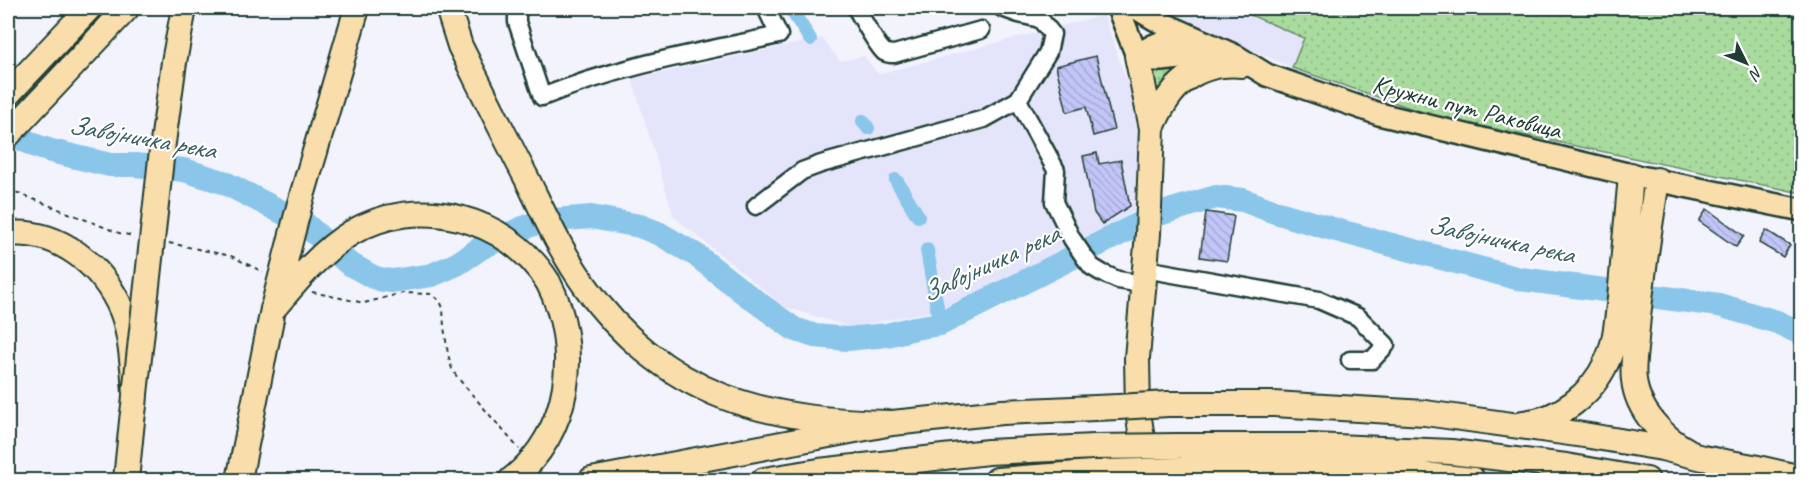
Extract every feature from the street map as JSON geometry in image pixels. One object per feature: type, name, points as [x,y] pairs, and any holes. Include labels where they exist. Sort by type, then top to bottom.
[{"type":"highway","points":[[8,94],[89,8]]},
{"type":"highway","points":[[8,135],[127,8]]},
{"type":"highway","points":[[126,480],[162,150],[184,8]]},
{"type":"highway","points":[[239,480],[273,309],[306,181],[357,8]]},
{"type":"highway","points":[[448,8],[460,46],[561,246],[586,288],[619,327],[657,360],[723,397],[790,414],[857,422],[892,423]]},
{"type":"highway","points":[[1137,56],[1152,128],[1148,234],[1137,358],[1138,411],[1141,432],[1154,480]]},
{"type":"highway","points":[[1152,128],[1173,89],[1183,81],[1212,67],[1242,65]]},
{"type":"highway","points":[[1631,175],[1634,265]]},
{"type":"highway","points":[[1657,180],[1634,265],[1628,313],[1634,380],[1642,404],[1656,425],[1667,437],[1703,458]]},
{"type":"highway","points":[[273,309],[310,268],[336,244],[372,223],[406,214],[451,216],[485,227],[517,247],[537,266],[548,282],[560,309],[568,356],[565,389],[550,435],[530,463],[511,480]]},
{"type":"highway","points":[[8,234],[34,235],[52,240],[81,255],[93,266],[114,296],[127,328],[135,394]]},
{"type":"highway","points":[[1505,423],[1526,423],[1547,418],[1567,408],[1584,395],[1598,379],[1608,360],[1614,339],[1628,313]]},
{"type":"highway","points":[[591,480],[892,423],[1002,412],[1118,406],[1274,404],[1425,413],[1505,423],[1651,446],[1802,478]]},
{"type":"highway","points":[[764,480],[819,471],[978,453],[1095,447],[1312,446],[1451,452],[1566,466],[1647,480]]},
{"type":"highway","points":[[1283,469],[1342,480]]},
{"type":"highway","points":[[998,480],[1106,472],[1283,469],[1344,469],[1473,480]]},
{"type":"main road","points":[[1118,8],[1137,56]]},
{"type":"main road","name":"Кружни пут Раковица","points":[[1136,8],[1156,20],[1236,56],[1268,75],[1379,114],[1631,175],[1802,210]]},
{"type":"main road","points":[[1137,56],[1150,46],[1165,41],[1184,38],[1198,40]]},
{"type":"main road","points":[[1137,56],[1162,60],[1208,55],[1268,75]]},
{"type":"lane","points":[[517,8],[517,22],[542,97],[634,67],[779,35],[766,8]]},
{"type":"lane","points":[[856,8],[878,45],[888,54],[981,30]]},
{"type":"lane","points":[[756,206],[802,171],[984,119],[1018,100],[1048,52],[1052,34],[1040,19],[1019,15],[1002,8]]},
{"type":"lane","points":[[1018,100],[1056,170],[1054,202],[1072,239],[1092,267],[1118,280],[1144,276],[1319,300],[1358,317],[1386,345],[1372,360],[1350,360]]},
{"type":"shaded area","points":[[1168,8],[1234,8],[1304,39],[1292,68],[1188,20]]},
{"type":"shaded area","points":[[1104,15],[1139,117],[1137,209],[1125,218],[1029,267],[983,296],[953,307],[851,327],[785,307],[674,217],[632,79],[822,38],[840,61],[864,56],[878,74]]},
{"type":"green space","points":[[1234,8],[1801,8],[1801,193],[1437,117],[1292,68],[1304,38]]},
{"type":"green space","points":[[1205,62],[1157,101],[1151,67]]},
{"type":"building","points":[[1096,56],[1114,130],[1093,136],[1086,107],[1067,112],[1056,66]]},
{"type":"building","points":[[1097,153],[1099,164],[1121,160],[1130,206],[1102,224],[1094,213],[1083,156]]},
{"type":"building","points":[[1707,209],[1744,236],[1736,247],[1699,221]]},
{"type":"building","points":[[1206,212],[1234,216],[1227,261],[1200,257]]},
{"type":"building","points":[[1766,230],[1790,245],[1783,257],[1759,243]]},
{"type":"waterway","points":[[790,8],[810,39]]},
{"type":"waterway","points":[[863,121],[868,128]]},
{"type":"waterway","name":"Завојничка река","points":[[8,132],[51,151],[110,165],[184,170],[223,182],[305,224],[348,263],[383,280],[392,281],[432,275],[457,264],[481,248],[520,229],[543,221],[591,217],[640,226],[660,234],[696,255],[794,329],[815,336],[847,339],[887,335],[940,324],[1159,214],[1216,197],[1243,200],[1336,230],[1520,279],[1719,305],[1777,322],[1802,334]]},
{"type":"waterway","points":[[896,180],[918,216]]},
{"type":"waterway","points":[[927,250],[940,324]]}]
